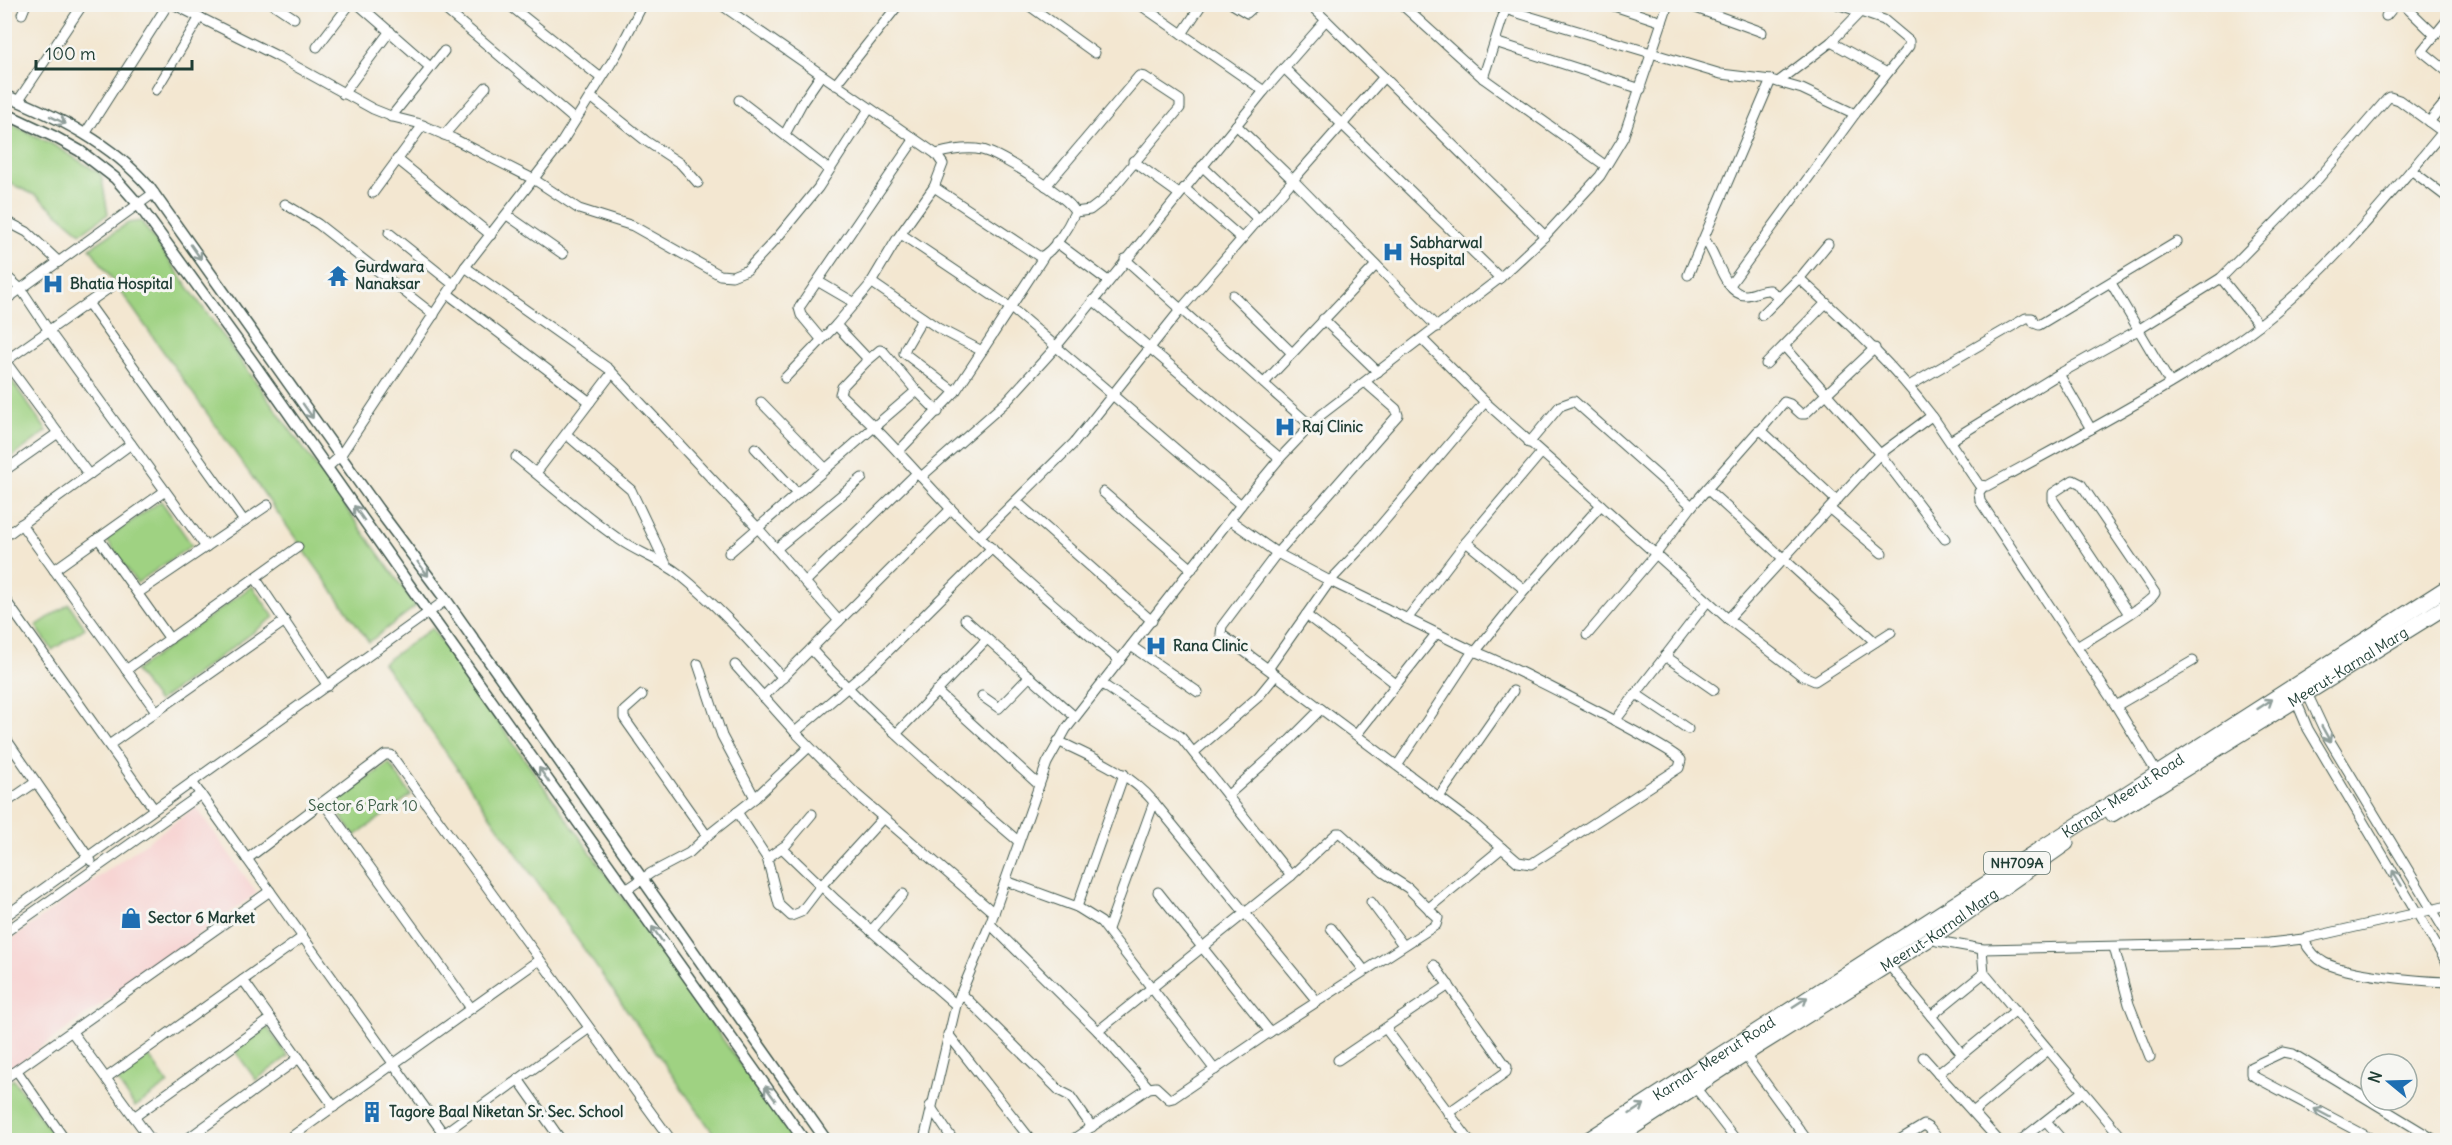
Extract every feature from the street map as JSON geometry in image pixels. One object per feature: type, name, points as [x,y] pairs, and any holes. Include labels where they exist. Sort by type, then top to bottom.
[{"type":"highway","name":"Karnal- Meerut Road","points":[[1588,1140],[2157,773],[2298,690],[2448,587]]},
{"type":"highway","name":"Meerut-Karnal Marg","points":[[1613,1140],[1932,937],[2065,844],[2298,690],[2448,604]]},
{"type":"street","points":[[22,14],[26,4]]},
{"type":"street","points":[[18,101],[83,4]]},
{"type":"street","points":[[85,134],[168,4]]},
{"type":"street","points":[[173,4],[391,117],[423,125],[535,180],[579,209],[633,225],[720,275],[732,276],[747,270],[777,238],[809,200],[868,109]]},
{"type":"street","points":[[273,4],[294,18]]},
{"type":"street","points":[[317,47],[350,4]]},
{"type":"street","points":[[358,4],[430,67]]},
{"type":"street","points":[[439,4],[575,120]]},
{"type":"street","points":[[508,4],[601,78]]},
{"type":"street","points":[[328,468],[340,456],[465,267],[535,180],[591,97],[643,4]]},
{"type":"street","points":[[720,4],[868,109],[936,154],[943,164],[934,187],[871,282],[836,325],[785,378]]},
{"type":"street","points":[[835,85],[899,4]]},
{"type":"street","points":[[1027,4],[1095,53]]},
{"type":"street","points":[[1139,4],[1264,91]]},
{"type":"street","points":[[1182,34],[1202,4]]},
{"type":"street","points":[[1232,4],[1247,13],[1257,4]]},
{"type":"street","points":[[1309,4],[1545,236]]},
{"type":"street","points":[[1401,4],[1483,78],[1606,166]]},
{"type":"street","points":[[1488,4],[1506,7],[1721,74],[1774,81],[1802,88],[1855,114]]},
{"type":"street","points":[[1608,4],[1662,22]]},
{"type":"street","points":[[924,1140],[930,1106],[956,1005],[990,924],[1040,784],[1058,741],[1074,716],[1152,621],[1241,505],[1310,425],[1500,278],[1545,236],[1600,177],[1623,138],[1668,4]]},
{"type":"street","points":[[1685,4],[1762,32]]},
{"type":"street","points":[[1730,285],[1855,114],[1908,48],[1909,41],[1884,20],[1838,4]]},
{"type":"street","points":[[1688,275],[1774,81],[1831,42],[1869,4]]},
{"type":"street","points":[[2386,15],[2396,4]]},
{"type":"street","points":[[2403,4],[2434,34]]},
{"type":"street","points":[[1483,78],[1506,7]]},
{"type":"street","points":[[156,90],[200,16]]},
{"type":"street","points":[[2448,19],[2422,51],[2448,72]]},
{"type":"street","points":[[805,582],[919,475],[1006,402],[1055,348],[1181,191],[1326,20]]},
{"type":"street","points":[[343,93],[390,31]]},
{"type":"street","points":[[1495,42],[1641,89]]},
{"type":"street","points":[[1831,42],[1887,74]]},
{"type":"street","points":[[391,117],[444,51]]},
{"type":"street","points":[[1284,68],[1500,278]]},
{"type":"street","points":[[785,134],[803,101],[821,75]]},
{"type":"street","points":[[1046,186],[1136,78],[1142,75],[1180,100],[1181,105],[1102,200],[1090,210],[1075,212]]},
{"type":"street","points":[[980,536],[1074,443],[1241,238],[1384,77]]},
{"type":"street","points":[[444,135],[486,87]]},
{"type":"street","points":[[4,95],[85,134],[125,161],[154,193],[340,456],[446,600],[826,1140]]},
{"type":"street","points":[[591,97],[646,141],[681,164],[698,183]]},
{"type":"street","points":[[1950,441],[2221,278],[2319,179],[2390,97],[2398,100],[2445,134],[2338,253],[2259,325],[2170,383],[2091,429],[1983,487],[1979,492],[1980,501],[2116,706],[2157,773]]},
{"type":"street","points":[[2429,122],[2448,99]]},
{"type":"street","points":[[739,100],[828,169]]},
{"type":"street","points":[[4,113],[55,137],[87,156],[115,178],[138,204],[804,1140]]},
{"type":"street","points":[[373,193],[423,125]]},
{"type":"street","points":[[1236,125],[1437,327]]},
{"type":"street","points":[[821,339],[800,311],[801,305],[819,282],[914,140]]},
{"type":"street","points":[[936,154],[963,149],[984,151],[1009,162],[1046,186],[1069,203],[1075,212]]},
{"type":"street","points":[[397,159],[491,235]]},
{"type":"street","points":[[1133,161],[1181,191],[1241,238]]},
{"type":"street","points":[[1202,166],[1258,219]]},
{"type":"street","points":[[2411,170],[2448,198]]},
{"type":"street","points":[[934,187],[1036,255],[1044,256]]},
{"type":"street","points":[[4,301],[154,193]]},
{"type":"street","points":[[285,204],[318,224],[434,315]]},
{"type":"street","points":[[898,452],[955,392],[1075,212]]},
{"type":"street","points":[[507,215],[563,254]]},
{"type":"street","points":[[4,220],[27,232],[59,262]]},
{"type":"street","points":[[388,233],[454,285]]},
{"type":"street","points":[[901,234],[1011,308],[1241,505]]},
{"type":"street","points":[[1704,239],[1709,244],[1717,266],[1730,285],[1744,296],[1770,290],[1780,298]]},
{"type":"street","points":[[1056,242],[1108,281]]},
{"type":"street","points":[[1910,386],[2026,318],[2032,318],[2038,325],[2177,242]]},
{"type":"street","points":[[1762,315],[1799,279],[1828,244]]},
{"type":"street","points":[[1125,259],[1310,425]]},
{"type":"street","points":[[1264,383],[1376,265]]},
{"type":"street","points":[[465,267],[552,327],[612,373],[757,526],[839,621]]},
{"type":"street","points":[[4,274],[21,289],[206,547]]},
{"type":"street","points":[[2221,278],[2259,325]]},
{"type":"street","points":[[1799,279],[1875,348],[1910,386],[1979,485],[1983,487]]},
{"type":"street","points":[[819,282],[855,303]]},
{"type":"street","points":[[871,282],[923,318],[982,351]]},
{"type":"street","points":[[2111,283],[2170,383]]},
{"type":"street","points":[[88,475],[5,361],[112,286]]},
{"type":"street","points":[[448,294],[590,402]]},
{"type":"street","points":[[1233,295],[1292,353]]},
{"type":"street","points":[[1093,300],[1280,458]]},
{"type":"street","points":[[88,303],[244,521]]},
{"type":"street","points":[[1766,364],[1826,303]]},
{"type":"street","points":[[923,318],[904,354],[955,392]]},
{"type":"street","points":[[1323,319],[1378,372]]},
{"type":"street","points":[[836,325],[865,355],[867,361]]},
{"type":"street","points":[[1422,339],[1485,402],[1707,602],[1800,675],[1815,681],[1891,632]]},
{"type":"street","points":[[1784,346],[1880,454],[1945,539]]},
{"type":"street","points":[[1587,635],[1655,555],[1692,506],[1785,402],[1803,414],[1875,348]]},
{"type":"street","points":[[938,412],[916,391],[882,350],[867,361],[842,387],[840,394],[951,509],[1053,604],[1120,661]]},
{"type":"street","points":[[536,473],[612,373]]},
{"type":"street","points":[[2059,374],[2091,429]]},
{"type":"street","points":[[1230,520],[1277,553],[1330,581],[1674,752],[1681,760],[1679,768],[1531,864],[1518,862],[1357,734],[1224,638],[1220,631],[1277,553],[1398,415],[1396,410],[1365,382]]},
{"type":"street","points":[[729,553],[796,492],[916,391]]},
{"type":"street","points":[[1530,443],[1560,406],[1574,401],[1692,506]]},
{"type":"street","points":[[761,402],[825,468]]},
{"type":"street","points":[[1194,753],[1258,697],[1306,615],[1330,581],[1364,545],[1485,402]]},
{"type":"street","points":[[1728,620],[1880,454],[1932,416]]},
{"type":"street","points":[[1761,430],[1837,501]]},
{"type":"street","points":[[4,471],[58,433]]},
{"type":"street","points":[[566,434],[631,490],[666,564]]},
{"type":"street","points":[[4,537],[131,444]]},
{"type":"street","points":[[755,448],[796,492]]},
{"type":"street","points":[[1407,619],[1466,542],[1542,453]]},
{"type":"street","points":[[516,457],[622,542],[666,564],[713,604],[783,678]]},
{"type":"street","points":[[776,549],[862,478]]},
{"type":"street","points":[[2077,647],[2129,614],[2151,600],[2155,593],[2081,484],[2073,480],[2055,491],[2053,500],[2129,614]]},
{"type":"street","points":[[1707,489],[1875,642]]},
{"type":"street","points":[[54,570],[165,491]]},
{"type":"street","points":[[1103,492],[1192,569]]},
{"type":"street","points":[[1016,501],[1152,621]]},
{"type":"street","points":[[138,593],[268,505]]},
{"type":"street","points":[[1397,766],[1474,652],[1525,590],[1601,506]]},
{"type":"street","points":[[763,697],[951,509]]},
{"type":"street","points":[[1830,509],[1882,553]]},
{"type":"street","points":[[21,524],[156,711]]},
{"type":"street","points":[[98,538],[170,639]]},
{"type":"street","points":[[1466,542],[1525,590]]},
{"type":"street","points":[[126,670],[298,547]]},
{"type":"street","points":[[795,732],[848,689],[992,548]]},
{"type":"street","points":[[256,579],[328,686]]},
{"type":"street","points":[[4,598],[154,809]]},
{"type":"street","points":[[4,917],[446,600]]},
{"type":"street","points":[[1615,721],[1707,602]]},
{"type":"street","points":[[1306,615],[1396,684]]},
{"type":"street","points":[[965,619],[1074,716]]},
{"type":"street","points":[[109,745],[285,621]]},
{"type":"street","points":[[1357,734],[1436,634]]},
{"type":"street","points":[[897,733],[987,639]]},
{"type":"street","points":[[1131,646],[1197,692]]},
{"type":"street","points":[[811,649],[848,689],[1018,841]]},
{"type":"street","points":[[1665,656],[1714,690]]},
{"type":"street","points":[[2116,706],[2193,661]]},
{"type":"street","points":[[698,664],[722,736],[755,798]]},
{"type":"street","points":[[735,665],[809,747],[883,818],[994,913]]},
{"type":"street","points":[[982,696],[999,708],[1030,676]]},
{"type":"street","points":[[1102,684],[1169,726],[1194,753],[1292,876]]},
{"type":"street","points":[[2298,690],[2448,936]]},
{"type":"street","points":[[2298,690],[2314,740],[2448,965]]},
{"type":"street","points":[[1439,797],[1513,691]]},
{"type":"street","points":[[936,692],[1040,784]]},
{"type":"street","points":[[1636,694],[1688,729]]},
{"type":"street","points":[[642,695],[626,709],[624,718],[707,836]]},
{"type":"street","points":[[1227,795],[1290,740],[1321,709]]},
{"type":"street","points":[[4,736],[96,868]]},
{"type":"street","points":[[1058,741],[1124,774],[1145,791],[1317,1001]]},
{"type":"street","points":[[626,890],[642,879],[684,858],[707,836],[755,798],[809,747]]},
{"type":"street","points":[[247,859],[385,755],[391,754],[588,1029],[671,1140]]},
{"type":"street","points":[[1077,907],[1124,774]]},
{"type":"street","points":[[4,804],[36,782]]},
{"type":"street","points":[[192,782],[392,1065],[446,1137],[518,1079],[588,1029]]},
{"type":"street","points":[[4,933],[201,794]]},
{"type":"street","points":[[323,802],[471,1008]]},
{"type":"street","points":[[1108,929],[1154,802]]},
{"type":"street","points":[[737,812],[767,858],[780,905],[788,915],[796,916],[883,818]]},
{"type":"street","points":[[767,858],[782,848],[812,814]]},
{"type":"street","points":[[1072,1140],[1149,1088],[1156,1087],[1170,1100],[1439,921],[1413,892],[1383,872],[1340,833],[1336,833],[1292,876],[1098,1031]]},
{"type":"street","points":[[782,848],[821,886],[956,1005]]},
{"type":"street","points":[[1429,909],[1502,848]]},
{"type":"street","points":[[1005,881],[1077,907],[1101,922],[1215,1070]]},
{"type":"street","points":[[4,1079],[270,891]]},
{"type":"street","points":[[1158,892],[1270,1032]]},
{"type":"street","points":[[871,931],[903,894]]},
{"type":"street","points":[[1371,902],[1403,945]]},
{"type":"street","points":[[1924,923],[1932,937],[1948,944],[1982,949],[2269,944],[2303,939],[2448,906]]},
{"type":"street","points":[[990,924],[1098,1031],[1149,1088]]},
{"type":"street","points":[[1331,928],[1364,970]]},
{"type":"street","points":[[106,1078],[303,937]]},
{"type":"street","points":[[2303,939],[2311,953],[2324,962],[2341,969],[2448,982]]},
{"type":"street","points":[[2114,947],[2129,1004],[2150,1057]]},
{"type":"street","points":[[1982,949],[1984,973],[2124,1140]]},
{"type":"street","points":[[287,1140],[539,960]]},
{"type":"street","points":[[1434,965],[1507,1067],[1506,1072],[1448,1113]]},
{"type":"street","points":[[1888,965],[1962,1054]]},
{"type":"street","points":[[1931,1016],[1984,973]]},
{"type":"street","points":[[243,980],[334,1107]]},
{"type":"street","points":[[1338,1060],[1449,985]]},
{"type":"street","points":[[961,993],[1060,1090],[1070,1096],[1092,1127]]},
{"type":"street","points":[[1938,1074],[2016,1010]]},
{"type":"street","points":[[134,1117],[271,1019]]},
{"type":"street","points":[[1386,1029],[1469,1140]]},
{"type":"street","points":[[72,1032],[151,1140]]},
{"type":"street","points":[[948,1034],[1031,1140]]},
{"type":"street","points":[[1972,1112],[2048,1050]]},
{"type":"street","points":[[2374,1140],[2255,1077],[2251,1074],[2251,1067],[2283,1052],[2293,1054],[2435,1140]]},
{"type":"street","points":[[1745,1055],[1807,1140]]},
{"type":"street","points":[[1923,1057],[1998,1140]]},
{"type":"street","points":[[186,1140],[299,1058]]},
{"type":"street","points":[[17,1071],[65,1140]]},
{"type":"street","points":[[518,1079],[561,1140]]},
{"type":"street","points":[[1695,1088],[1736,1140]]},
{"type":"street","points":[[2021,1140],[2082,1092]]},
{"type":"street","points":[[930,1106],[954,1140]]},
{"type":"street","points":[[2046,1121],[2062,1140]]},
{"type":"street","points":[[1899,1140],[1924,1125],[1939,1140]]},
{"type":"shaded area","name":"Sector 6 Market","points":[[196,807],[257,893],[5,1073],[5,944]]},
{"type":"green space","points":[[5,121],[52,144],[101,174],[108,214],[81,233],[37,196],[5,181]]},
{"type":"green space","points":[[141,221],[416,606],[369,642],[90,248],[128,223]]},
{"type":"green space","points":[[5,371],[47,431],[4,462]]},
{"type":"green space","points":[[161,501],[192,545],[137,583],[106,539]]},
{"type":"green space","points":[[252,586],[274,617],[158,702],[135,671]]},
{"type":"green space","points":[[69,604],[85,628],[52,650],[36,626]]},
{"type":"green space","points":[[432,628],[794,1140],[718,1140],[383,663]]},
{"type":"green space","name":"Sector 6 Park 10","points":[[389,763],[411,795],[355,836],[332,804]]},
{"type":"green space","points":[[267,1027],[288,1056],[256,1080],[235,1051]]},
{"type":"green space","points":[[149,1056],[168,1084],[135,1107],[116,1079]]},
{"type":"green space","points":[[13,1079],[57,1140],[5,1140],[5,1086]]},
{"type":"place","name":"Sabharwal Hospital","points":[[1393,252]]},
{"type":"place","name":"Gurdwara Nanaksar","points":[[338,276]]},
{"type":"place","name":"Bhatia Hospital","points":[[53,284]]},
{"type":"place","name":"Raj Clinic","points":[[1285,427]]},
{"type":"place","name":"Rana Clinic","points":[[1156,646]]},
{"type":"place","name":"Sector 6 Market","points":[[131,918]]},
{"type":"place","name":"Tagore Baal Niketan Sr. Sec. School","points":[[372,1112]]}]
